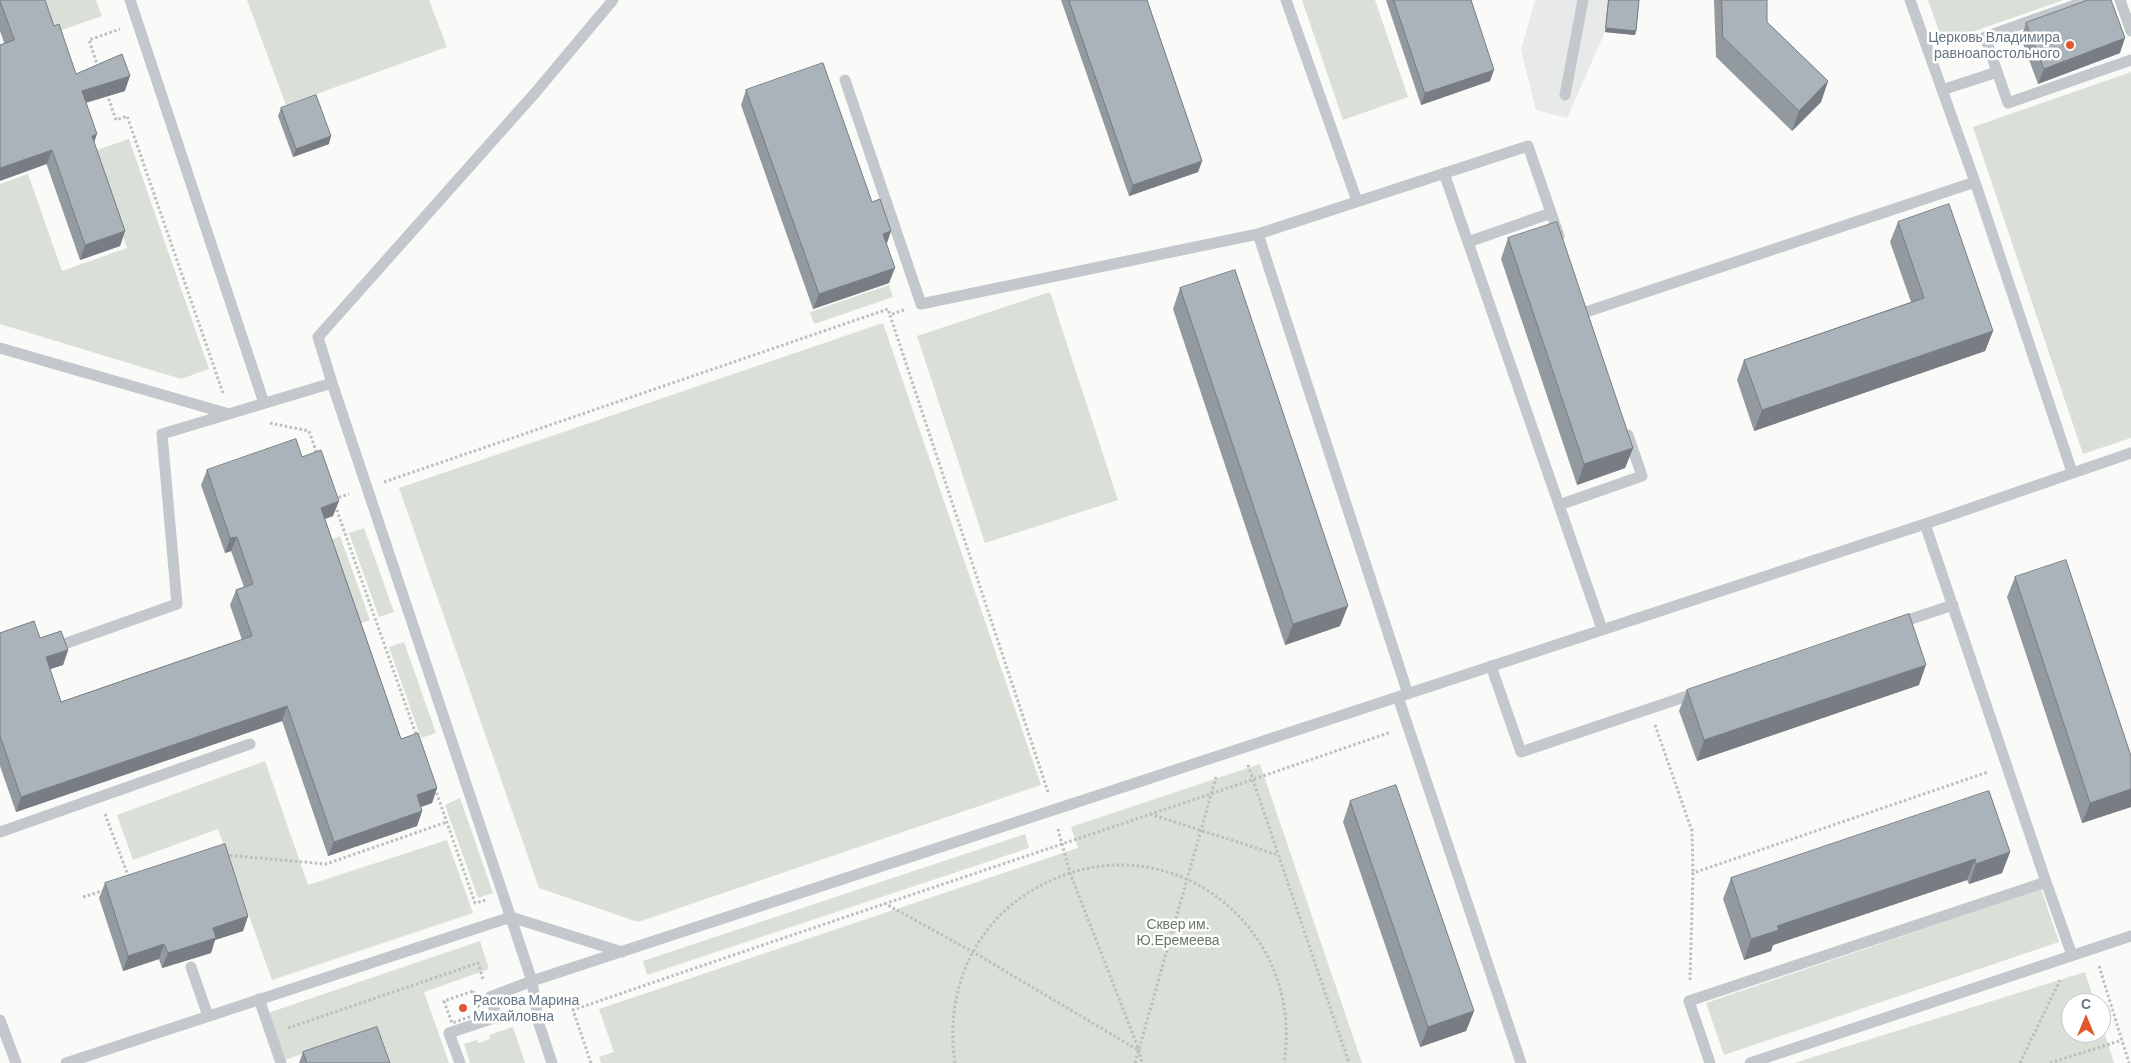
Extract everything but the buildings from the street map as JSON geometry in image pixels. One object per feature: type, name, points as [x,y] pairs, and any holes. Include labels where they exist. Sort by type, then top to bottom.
[{"type":"lane","points":[[130,0],[264,403]]},
{"type":"lane","points":[[552,1063],[538,1022],[532,981],[318,337],[535,93],[613,0]]},
{"type":"lane","points":[[1286,0],[1357,201]]},
{"type":"lane","points":[[1565,95],[1583,0]]},
{"type":"lane","points":[[1910,0],[1975,182],[2072,472]]},
{"type":"lane","points":[[2089,0],[1984,37],[2008,103],[2131,60]]},
{"type":"lane","points":[[2120,0],[2131,31]]},
{"type":"lane","points":[[1942,90],[1997,72]]},
{"type":"lane","points":[[845,80],[921,304],[1258,234],[1528,146],[1564,249]]},
{"type":"lane","points":[[1444,173],[1602,630]]},
{"type":"lane","points":[[1586,312],[1975,182]]},
{"type":"lane","points":[[1468,242],[1551,213]]},
{"type":"lane","points":[[1258,234],[1403,695],[1407,726],[1521,1063]]},
{"type":"lane","points":[[0,348],[230,414]]},
{"type":"lane","points":[[64,644],[177,604],[162,434],[332,383]]},
{"type":"lane","points":[[1559,505],[1642,476],[1624,422]]},
{"type":"lane","points":[[460,1063],[449,1033],[497,1016],[490,997],[532,981],[1925,524],[2131,453]]},
{"type":"lane","points":[[1925,524],[2072,955]]},
{"type":"lane","points":[[1888,627],[1953,605]]},
{"type":"lane","points":[[1491,666],[1520,752],[1714,687]]},
{"type":"lane","points":[[0,832],[250,744]]},
{"type":"lane","points":[[1710,1063],[1689,1001],[2046,882]]},
{"type":"lane","points":[[66,1063],[511,917],[622,952]]},
{"type":"lane","points":[[1750,1063],[2131,936]]},
{"type":"lane","points":[[191,967],[208,1016]]},
{"type":"lane","points":[[259,999],[281,1063]]},
{"type":"lane","points":[[0,1020],[16,1063]]},
{"type":"path","points":[[101,76],[88,40],[137,23]]},
{"type":"path","points":[[104,85],[116,120],[127,116],[230,414]]},
{"type":"path","points":[[890,315],[921,304]]},
{"type":"path","points":[[397,477],[888,309],[1054,810],[1070,872],[1139,1050],[1142,1063]]},
{"type":"path","points":[[309,431],[318,456]]},
{"type":"path","points":[[330,490],[418,739]]},
{"type":"path","points":[[1650,709],[1692,831],[1693,873],[1689,1001]]},
{"type":"path","points":[[591,1063],[573,1010],[1407,726]]},
{"type":"path","points":[[1242,748],[1348,1063]]},
{"type":"path","points":[[1135,1063],[1222,755]]},
{"type":"path","points":[[1693,873],[2007,766]]},
{"type":"path","points":[[434,785],[475,903],[504,895]]},
{"type":"path","points":[[99,797],[130,881],[122,884]]},
{"type":"path","points":[[1149,814],[1278,855]]},
{"type":"path","points":[[220,855],[326,864],[447,822]]},
{"type":"path","points":[[955,1063],[952,1033],[953,1014],[961,978],[973,952],[987,930],[1013,903],[1044,883],[1070,872],[1097,867],[1134,866],[1170,873],[1204,888],[1235,911],[1260,940],[1269,957],[1282,992],[1286,1011],[1287,1030],[1284,1063]]},
{"type":"path","points":[[83,897],[106,889]]},
{"type":"path","points":[[884,903],[973,952],[1139,1050]]},
{"type":"path","points":[[2093,948],[2129,1063]]},
{"type":"path","points":[[2020,1063],[2072,955]]},
{"type":"path","points":[[271,1034],[478,964],[490,997]]},
{"type":"path","points":[[2050,1063],[2122,1040]]},
{"type":"shaded area","points":[[1535,0],[1638,0],[1635,35],[1605,32],[1567,118],[1536,110],[1521,50]]},
{"type":"green space","points":[[44,0],[96,0],[102,16],[56,32]]},
{"type":"green space","points":[[247,0],[429,0],[447,47],[286,105]]},
{"type":"green space","points":[[1302,0],[1375,0],[1408,97],[1343,120]]},
{"type":"green space","points":[[1928,0],[2064,0],[1943,42]]},
{"type":"green space","points":[[2131,72],[2131,438],[2083,454],[1973,127]]},
{"type":"green space","points":[[129,139],[209,369],[181,379],[0,324],[0,184],[28,174],[62,271],[127,248],[94,151]]},
{"type":"green space","points":[[889,285],[893,297],[814,324],[810,312]]},
{"type":"green space","points":[[1050,292],[1118,500],[985,543],[917,336]]},
{"type":"green space","points":[[883,323],[1041,785],[638,922],[539,888],[399,488]]},
{"type":"green space","points":[[364,528],[394,612],[379,617],[349,533]]},
{"type":"green space","points":[[340,536],[370,620],[353,626],[324,543]]},
{"type":"green space","points":[[404,642],[436,733],[421,738],[389,647]]},
{"type":"green space","points":[[265,761],[308,885],[447,840],[473,913],[272,980],[218,829],[133,860],[117,815]]},
{"type":"green space","name":"Сквер им. Ю.Еремеева","points":[[1260,764],[1362,1063],[601,1063],[599,1057],[614,1052],[599,1009],[1078,848],[1071,827]]},
{"type":"green space","points":[[460,798],[493,893],[478,898],[445,805]]},
{"type":"green space","points":[[1025,834],[1029,848],[647,975],[643,961]]},
{"type":"green space","points":[[2041,889],[2059,942],[1724,1055],[1706,1003]]},
{"type":"green space","points":[[480,941],[489,969],[424,992],[449,1063],[383,1063],[372,1030],[285,1060],[268,1013]]},
{"type":"green space","points":[[2085,972],[2092,993],[2061,993],[2061,1043],[2108,1043],[2114,1063],[1794,1063]]},
{"type":"green space","points":[[513,1027],[525,1063],[470,1063],[464,1044],[477,1040],[478,1043],[490,1039],[489,1035]]},
{"type":"place","name":"Церковь Владимира равноапостольного","points":[[2070,45]]},
{"type":"place","name":"Раскова Марина Михайловна","points":[[463,1008]]}]
